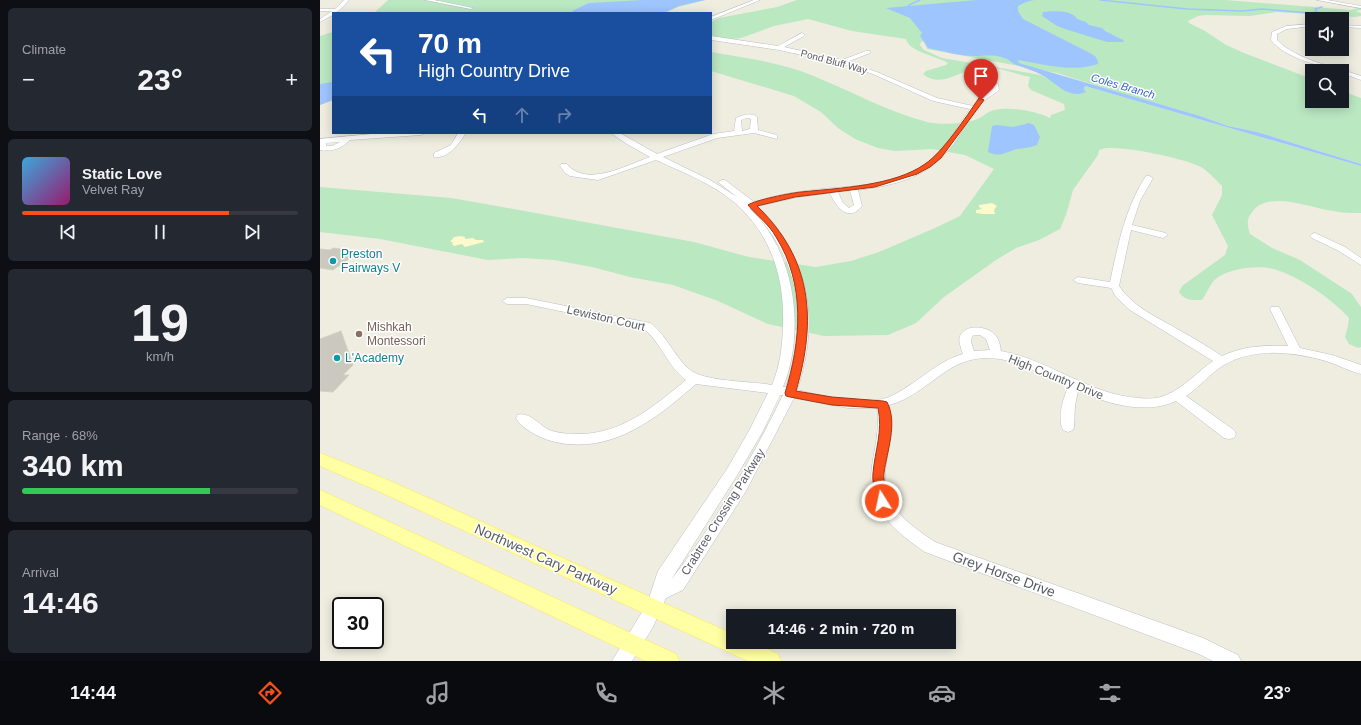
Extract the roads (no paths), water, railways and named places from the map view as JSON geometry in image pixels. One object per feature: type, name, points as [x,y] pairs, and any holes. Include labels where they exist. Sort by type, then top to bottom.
[{"type":"main road","name":"Northwest Cary Parkway","points":[[320,459],[658,600],[772,661]]},
{"type":"main road","points":[[320,497],[669,661]]},
{"type":"street","points":[[320,10],[335,12],[347,0]]},
{"type":"street","points":[[427,0],[471,8]]},
{"type":"street","points":[[712,16],[752,0]]},
{"type":"street","points":[[712,19],[758,0]]},
{"type":"street","points":[[1319,0],[1361,8]]},
{"type":"street","points":[[320,21],[332,14]]},
{"type":"street","points":[[1305,26],[1281,29],[1274,33],[1274,40],[1281,47],[1291,52],[1323,64]]},
{"type":"street","points":[[1349,26],[1361,27]]},
{"type":"street","points":[[779,48],[802,35]]},
{"type":"street","name":"Pond Bluff Way","points":[[712,38],[779,48],[842,62],[871,72],[935,100],[975,108]]},
{"type":"street","points":[[842,62],[868,52]]},
{"type":"street","points":[[1349,74],[1361,78]]},
{"type":"street","points":[[748,206],[791,196],[875,185],[898,179],[928,166],[943,151],[984,97],[996,90],[996,85]]},
{"type":"street","points":[[738,132],[738,119],[747,116],[754,117],[755,119],[754,131]]},
{"type":"street","points":[[564,166],[573,174],[598,178],[716,136],[754,131],[774,137]]},
{"type":"street","points":[[348,138],[342,144],[329,149],[322,148],[321,142],[335,136],[348,138],[406,134]]},
{"type":"street","points":[[437,155],[454,146],[461,134]]},
{"type":"street","name":"Crabtree Crossing Parkway","points":[[616,134],[629,143],[719,180],[742,195],[773,246],[782,266],[789,295],[790,321],[786,359],[776,390],[746,450],[664,576],[658,600],[633,644],[621,661]]},
{"type":"street","name":"Crabtree Crossing Parkway","points":[[627,134],[660,155]]},
{"type":"street","points":[[1148,178],[1135,203],[1114,286],[1123,300],[1135,311],[1177,333],[1221,361]]},
{"type":"street","points":[[833,191],[839,205],[842,208],[850,210],[858,206],[853,189]]},
{"type":"street","name":"Crabtree Crossing Parkway","points":[[658,600],[677,585],[720,519],[763,448],[790,393],[795,379],[802,338],[803,316],[800,284],[792,260],[780,236],[765,217],[748,206]]},
{"type":"street","points":[[1128,228],[1163,235]]},
{"type":"street","points":[[1315,236],[1342,249],[1361,262]]},
{"type":"street","points":[[1078,280],[1114,286]]},
{"type":"street","name":"Lewiston Court","points":[[507,301],[526,301],[646,325],[657,332],[683,372],[693,380]]},
{"type":"street","points":[[1275,309],[1295,350]]},
{"type":"street","name":"High Country Drive","points":[[970,356],[965,340],[966,335],[970,332],[976,331],[983,332],[990,336],[994,343],[996,354]]},
{"type":"street","name":"High Country Drive","points":[[776,390],[832,401],[883,404],[910,392],[948,363],[970,356],[996,354],[1022,361],[1102,397],[1141,403],[1160,402],[1178,396],[1221,361],[1237,354],[1252,351],[1295,350],[1336,361],[1361,370]]},
{"type":"street","points":[[522,418],[543,433],[552,436],[576,439],[604,436],[637,425],[693,380],[776,390]]},
{"type":"street","points":[[1068,427],[1067,408],[1075,386]]},
{"type":"street","points":[[1178,396],[1229,434]]},
{"type":"street","name":"Grey Horse Drive","points":[[883,404],[886,420],[886,434],[878,475],[882,501],[892,518],[913,536],[930,547],[1203,648],[1232,661]]},
{"type":"water","points":[[642,0],[705,0],[679,6],[665,12],[572,11],[589,3]]},
{"type":"water","points":[[976,0],[1034,0],[1018,6],[1018,11],[1023,19],[1095,56],[1098,61],[1098,64],[1078,68],[1058,67],[1018,60],[1019,63],[1200,116],[1228,126],[1257,132],[1361,164],[1361,166],[1085,86],[1084,89],[1086,92],[1073,94],[1062,89],[1046,77],[1000,57],[963,55],[928,48],[920,36],[922,33],[910,18],[886,8]]},
{"type":"water","points":[[1052,11],[1071,14],[1089,25],[1102,28],[1124,42],[1107,42],[1065,29],[1057,26],[1042,16],[1043,12]]},
{"type":"water","points":[[332,82],[332,100],[320,105],[320,84]]},
{"type":"water","points":[[1029,123],[1034,125],[1040,137],[1037,145],[1000,154],[992,154],[988,152],[992,126],[997,125],[1013,127]]},
{"type":"waterway","name":"Coles Branch","points":[[907,8],[909,5],[920,0]]},
{"type":"waterway","points":[[1100,0],[1187,9],[1242,11],[1262,9],[1311,13],[1317,12],[1315,9],[1322,7]]},
{"type":"place","name":"Preston Fairways V","points":[[333,261]]},
{"type":"place","name":"Mishkah Montessori","points":[[359,334]]},
{"type":"place","name":"L'Academy","points":[[337,358]]}]
